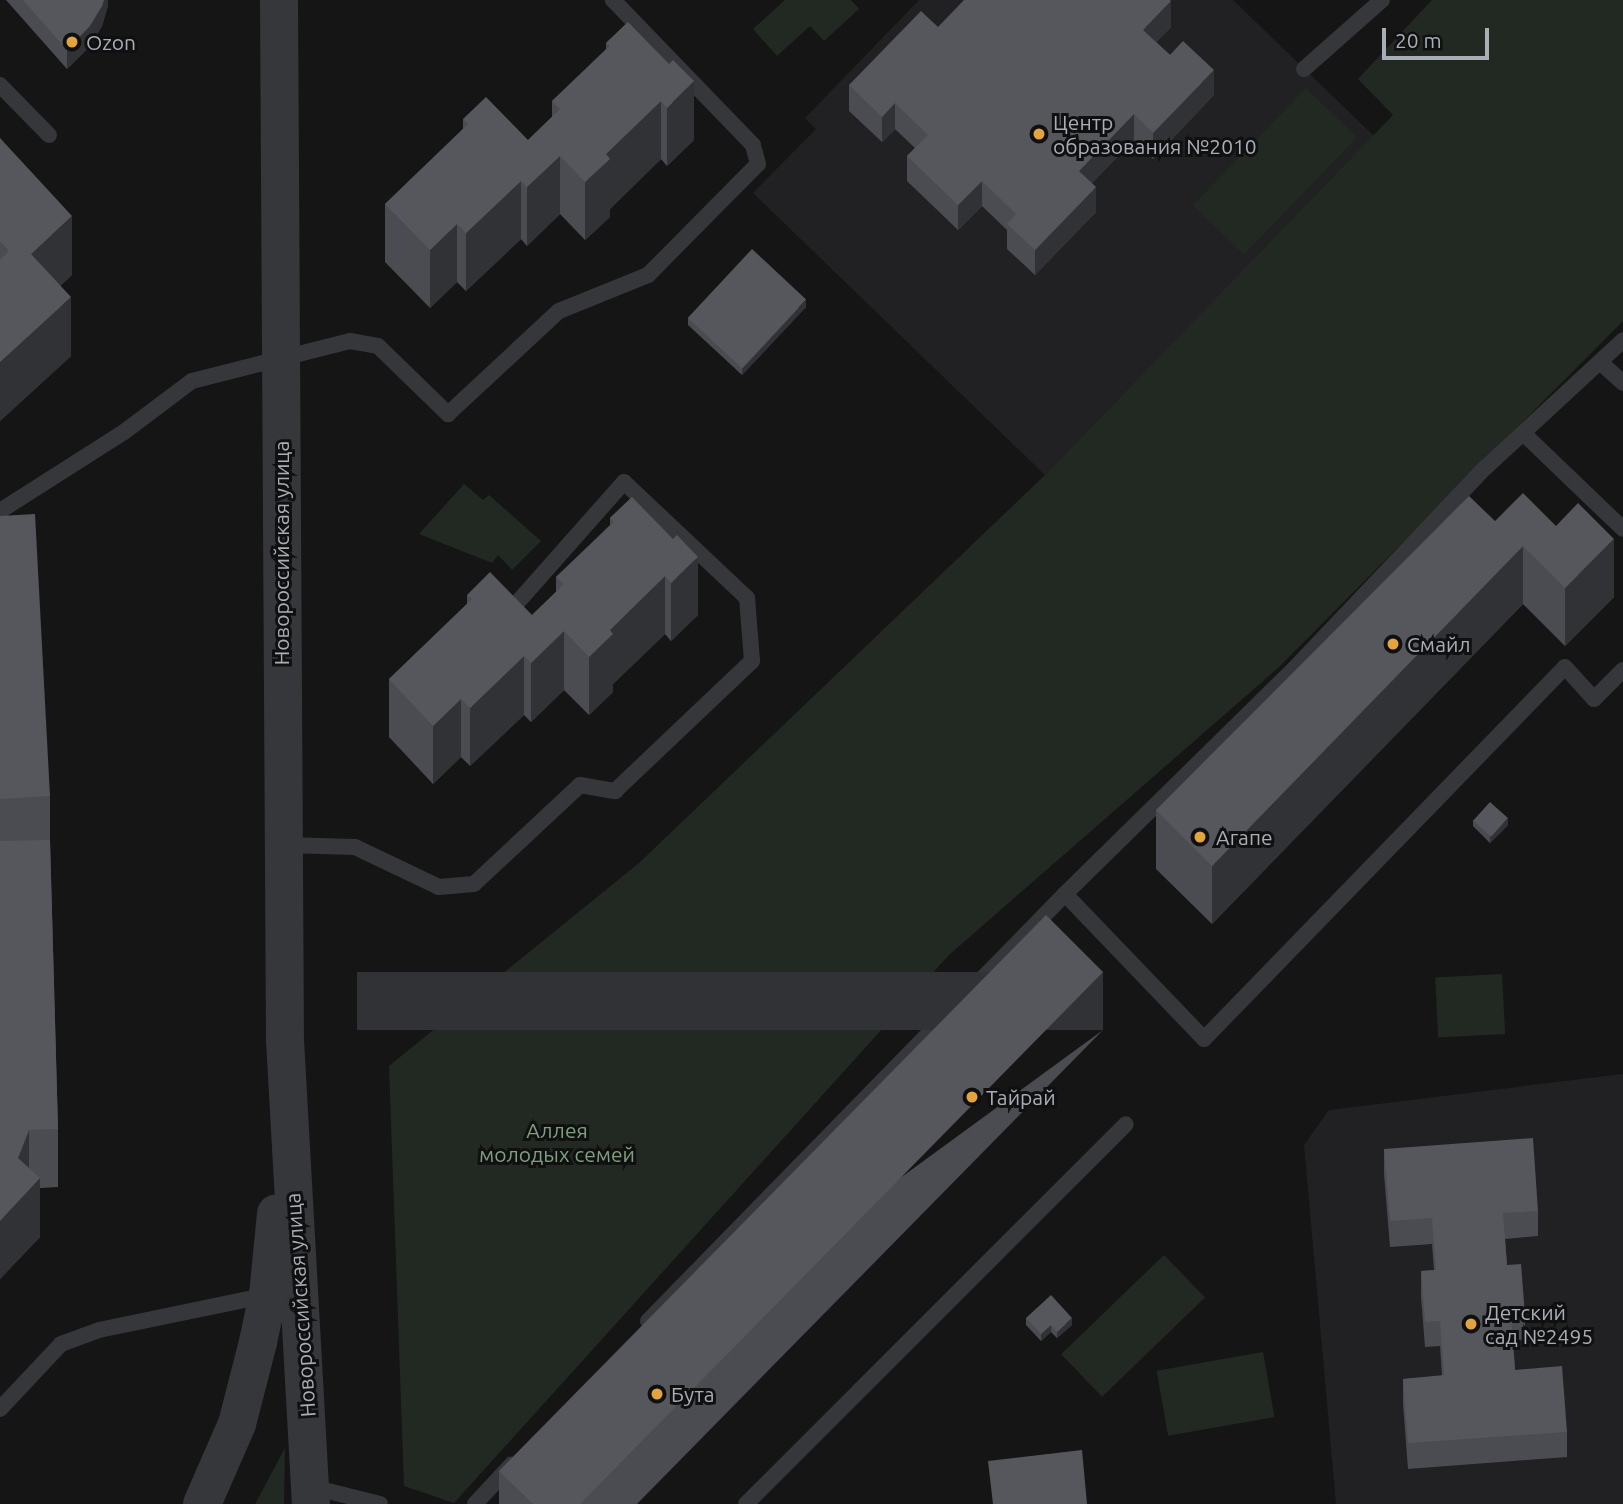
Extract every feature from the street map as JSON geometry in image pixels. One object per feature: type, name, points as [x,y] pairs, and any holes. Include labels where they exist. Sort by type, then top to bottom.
[{"type":"street","name":"Новороссийская улица","points":[[279,0],[288,1107],[312,1495]]},
{"type":"street","name":"Новороссийская улица","points":[[202,1504],[237,1424],[268,1295],[288,1107]]},
{"type":"lane","points":[[0,511],[124,432],[192,381],[281,356],[350,341],[378,346],[448,414],[559,311],[648,275],[758,164],[752,145],[614,0]]},
{"type":"lane","points":[[1304,69],[1382,0]]},
{"type":"lane","points":[[0,85],[49,135]]},
{"type":"lane","points":[[632,1337],[1065,894],[1294,669],[1485,468],[1623,340]]},
{"type":"lane","points":[[1601,363],[1623,383]]},
{"type":"lane","points":[[1524,434],[1623,529]]},
{"type":"lane","points":[[285,845],[355,846],[439,887],[474,884],[580,785],[615,791],[752,661],[747,598],[624,482],[518,602]]},
{"type":"lane","points":[[1065,894],[1203,1039],[1565,667],[1594,699],[1623,670]]},
{"type":"lane","points":[[746,1504],[1126,1124]]},
{"type":"lane","points":[[0,1409],[61,1344],[99,1330],[268,1295]]},
{"type":"lane","points":[[475,1504],[521,1455]]},
{"type":"lane","points":[[312,1495],[380,1504]]},
{"type":"shaded area","points":[[919,0],[1233,0],[1374,136],[1045,475],[753,193],[816,129],[805,118]]},
{"type":"shaded area","name":"Детский сад №2495","points":[[1623,1074],[1623,1504],[1336,1504],[1304,1145],[1329,1110]]},
{"type":"green space","points":[[785,0],[851,0],[859,9],[824,41],[810,26],[777,56],[753,29]]},
{"type":"green space","name":"Аллея молодых семей","points":[[1432,0],[1623,0],[1623,321],[1278,668],[949,955],[454,1503],[404,1486],[389,1066],[639,863],[1045,475],[1393,115],[1358,79]]},
{"type":"green space","points":[[1306,88],[1357,137],[1244,255],[1193,205]]},
{"type":"green space","points":[[464,484],[483,500],[489,495],[541,541],[512,570],[498,555],[492,563],[419,534]]},
{"type":"green space","points":[[1502,974],[1505,1034],[1438,1037],[1435,978]]},
{"type":"green space","points":[[1164,1255],[1205,1297],[1102,1397],[1061,1354]]},
{"type":"green space","points":[[1263,1352],[1274,1417],[1168,1436],[1157,1371]]},
{"type":"green space","points":[[285,1448],[284,1504],[255,1504]]},
{"type":"building","points":[[23,0],[104,0],[90,26],[67,50]]},
{"type":"building","name":"Центр образования №2010","points":[[964,0],[1170,0],[1143,30],[1170,55],[1183,41],[1214,70],[1153,133],[1134,114],[1079,171],[1096,187],[1035,250],[1007,224],[1016,214],[982,181],[958,205],[907,156],[928,135],[895,103],[882,117],[849,85],[921,11],[938,27]]},
{"type":"building","points":[[628,22],[669,64],[673,60],[694,81],[667,108],[661,101],[606,154],[610,159],[585,182],[560,156],[527,187],[521,181],[466,233],[457,224],[430,250],[385,204],[468,124],[463,119],[486,97],[528,140],[560,109],[552,101],[610,46],[606,43]]},
{"type":"building","points":[[0,138],[72,216],[31,254],[71,297],[0,362],[0,260],[9,251],[0,241]]},
{"type":"building","points":[[752,249],[806,299],[742,368],[688,318]]},
{"type":"building","points":[[1523,493],[1556,526],[1578,503],[1614,539],[1565,588],[1523,546],[1212,866],[1156,810],[1469,496],[1495,521]]},
{"type":"building","points":[[632,497],[673,539],[677,535],[698,557],[671,583],[665,576],[610,630],[613,634],[589,657],[564,631],[531,663],[524,656],[470,708],[461,699],[433,726],[389,679],[472,599],[467,595],[490,572],[532,615],[564,584],[556,577],[614,522],[610,518]]},
{"type":"building","points":[[35,514],[50,796],[0,799],[0,516]]},
{"type":"building","points":[[1490,802],[1508,818],[1491,837],[1473,821]]},
{"type":"building","points":[[50,840],[58,1129],[29,1130],[18,1158],[40,1178],[0,1221],[0,841]]},
{"type":"building","points":[[1046,915],[1103,972],[580,1504],[533,1504],[499,1471]]},
{"type":"building","points":[[1533,1138],[1538,1211],[1503,1213],[1507,1265],[1521,1264],[1525,1315],[1511,1316],[1515,1370],[1562,1366],[1567,1432],[1408,1443],[1403,1379],[1444,1375],[1440,1321],[1425,1322],[1421,1271],[1436,1270],[1432,1218],[1390,1221],[1384,1149]]},
{"type":"building","points":[[1051,1295],[1072,1318],[1057,1332],[1051,1325],[1041,1334],[1026,1318]]},
{"type":"building","points":[[1082,1450],[1087,1504],[993,1504],[988,1461]]},
{"type":"place","name":"Ozon","points":[[72,42]]},
{"type":"place","name":"Центр образования №2010","points":[[1039,134]]},
{"type":"place","name":"Смайл","points":[[1393,644]]},
{"type":"place","name":"Агапе","points":[[1200,837]]},
{"type":"place","name":"Тайрай","points":[[972,1097]]},
{"type":"place","name":"Детский сад №2495","points":[[1471,1324]]},
{"type":"place","name":"Бута","points":[[657,1394]]}]
